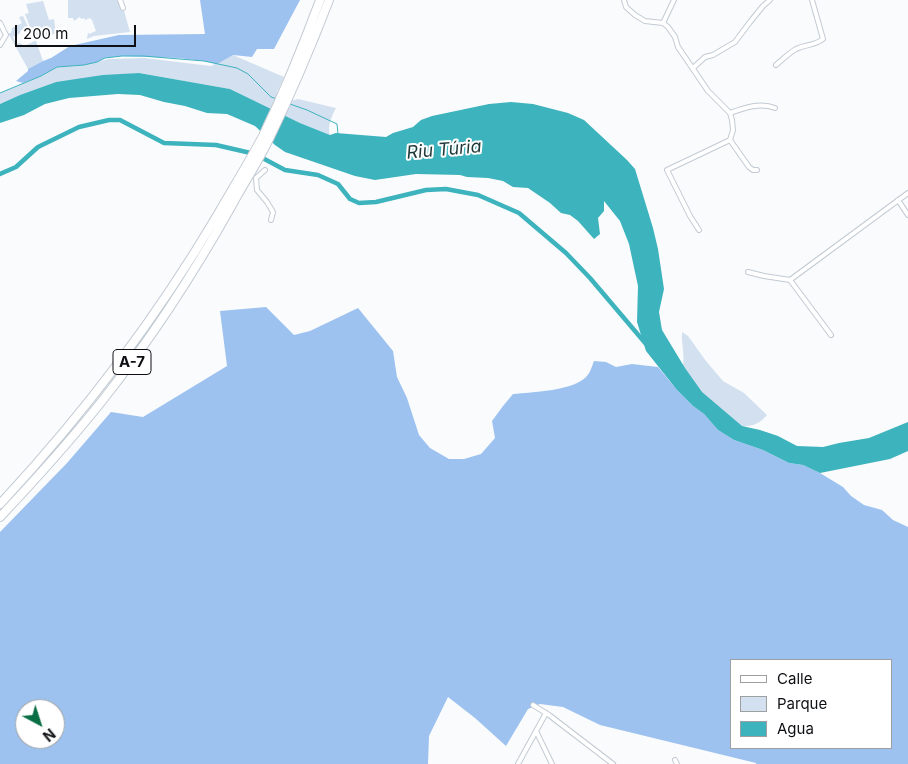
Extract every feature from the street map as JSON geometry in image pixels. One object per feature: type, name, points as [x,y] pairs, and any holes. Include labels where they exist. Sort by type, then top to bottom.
[{"type":"highway","name":"A-7","points":[[304,52],[320,0]]},
{"type":"highway","name":"A-7","points":[[0,517],[62,449],[102,400],[137,355],[178,296],[209,246],[329,0]]},
{"type":"highway","name":"A-7","points":[[0,504],[60,437],[130,349],[238,188]]},
{"type":"street","points":[[120,0],[123,8]]},
{"type":"street","points":[[624,0],[628,10],[645,21],[663,23],[668,27],[675,37],[678,46],[708,90],[730,112],[733,130],[730,140],[667,170],[699,230]]},
{"type":"street","points":[[663,23],[674,0]]},
{"type":"street","points":[[693,68],[705,57],[713,55],[735,42],[763,6],[770,0]]},
{"type":"street","points":[[776,65],[794,50],[807,45],[817,44],[823,39],[812,0]]},
{"type":"street","points":[[0,24],[6,35],[0,45]]},
{"type":"street","points":[[730,112],[758,105],[768,105],[775,108]]},
{"type":"street","points":[[730,140],[749,167],[757,170]]},
{"type":"street","points":[[265,170],[256,178],[257,190],[273,212],[271,220]]},
{"type":"street","points":[[790,280],[908,193]]},
{"type":"street","points":[[898,200],[908,216]]},
{"type":"street","points":[[748,272],[790,280],[831,335]]},
{"type":"street","points":[[533,705],[613,764]]},
{"type":"street","points":[[518,764],[546,713]]},
{"type":"street","points":[[536,731],[552,764]]},
{"type":"green space","points":[[68,0],[121,0],[130,32],[94,36],[87,39],[88,32],[89,34],[96,31],[92,20],[90,18],[85,20],[79,17],[74,21],[73,18],[68,18]]},
{"type":"green space","points":[[43,1],[49,20],[54,19],[56,33],[36,41],[43,61],[28,69],[8,33],[11,33],[12,28],[22,23],[19,17],[23,16],[28,27],[13,37],[16,44],[20,43],[24,46],[35,41],[25,14],[29,13],[26,4]]},
{"type":"green space","points":[[233,55],[284,77],[277,92],[290,101],[298,99],[336,108],[330,125],[330,135],[300,123],[230,89],[139,73],[56,82],[0,104],[0,93],[41,76],[57,67],[84,65],[109,59],[144,58],[211,66]]},
{"type":"green space","points":[[682,332],[688,336],[723,381],[744,393],[767,415],[761,421],[739,427],[712,406],[682,370],[684,361]]},
{"type":"shaded area","points":[[200,0],[300,0],[274,49],[257,49],[252,57],[233,55],[217,64],[178,58],[122,56],[105,58],[84,65],[57,67],[23,83],[16,81],[28,69],[70,46],[119,35],[205,34]]},
{"type":"shaded area","points":[[266,307],[294,335],[310,331],[358,308],[393,351],[397,377],[407,398],[419,435],[430,448],[449,459],[464,459],[481,454],[495,438],[492,421],[513,394],[570,386],[587,376],[594,361],[606,362],[616,367],[632,364],[658,367],[677,390],[704,414],[718,430],[734,440],[763,450],[789,463],[803,465],[820,473],[843,487],[851,496],[864,505],[882,510],[893,520],[908,527],[908,764],[756,764],[600,725],[563,707],[540,704],[528,709],[506,746],[448,697],[429,736],[428,764],[0,764],[0,532],[67,463],[111,412],[143,417],[227,366],[220,311]]},
{"type":"water","name":"Riu Túria","points":[[139,73],[230,89],[300,123],[330,135],[336,133],[386,137],[413,127],[421,120],[432,116],[489,104],[511,102],[533,104],[568,113],[584,120],[635,169],[658,249],[664,289],[659,312],[662,330],[702,392],[742,426],[778,436],[797,446],[823,447],[869,438],[908,422],[908,451],[890,459],[820,473],[803,465],[789,463],[763,450],[734,440],[718,430],[704,414],[677,390],[646,351],[637,322],[638,286],[629,244],[620,221],[604,201],[604,211],[598,218],[600,234],[594,239],[578,221],[570,215],[561,213],[528,188],[513,187],[503,181],[488,178],[460,175],[416,174],[375,180],[355,176],[285,152],[255,126],[227,114],[207,113],[140,95],[118,94],[69,98],[45,104],[24,115],[0,123],[0,104],[56,82],[103,75]]},
{"type":"waterway","points":[[0,93],[41,76],[57,67],[84,65],[105,58],[143,56],[204,61],[237,68],[248,74],[271,97],[277,99]]},
{"type":"waterway","points":[[290,104],[337,124],[338,134]]},
{"type":"waterway","points":[[0,174],[16,167],[38,147],[79,127],[109,120],[120,120],[164,143],[216,145],[255,154],[285,170],[318,175],[338,184],[350,199],[359,203],[376,202],[426,190],[446,189],[478,195],[519,213],[566,253],[590,278],[646,344]]}]
